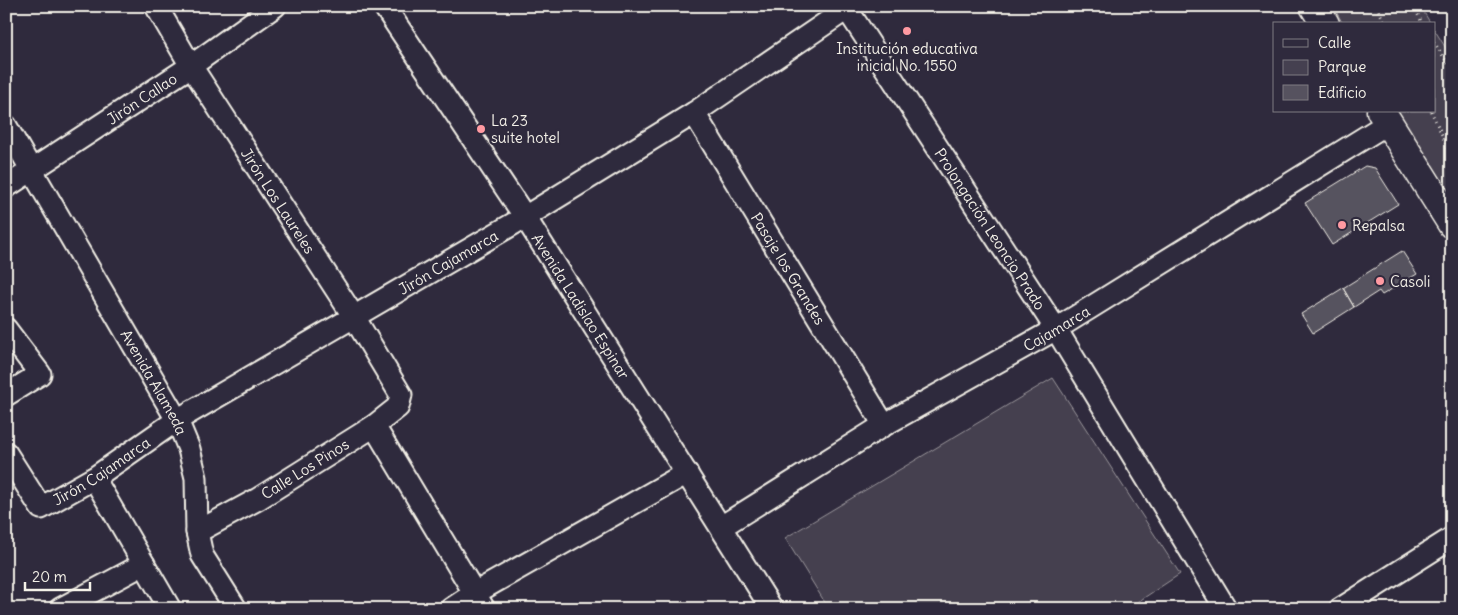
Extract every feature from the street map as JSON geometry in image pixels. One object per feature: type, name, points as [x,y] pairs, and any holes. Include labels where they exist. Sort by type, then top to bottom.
[{"type":"main road","points":[[1314,6],[1324,22]]},
{"type":"main road","points":[[1384,117],[1452,224]]},
{"type":"street","name":"Jirón Los Laureles","points":[[156,6],[191,66],[354,317],[401,395]]},
{"type":"street","name":"Jirón Callao","points":[[6,187],[191,66],[275,6]]},
{"type":"street","name":"Avenida Ladislao Espinar","points":[[384,6],[525,217],[772,609]]},
{"type":"street","name":"Jirón Cajamarca","points":[[6,454],[41,508],[94,478],[177,420],[525,217],[694,113],[848,7]]},
{"type":"street","name":"Prolongación Leoncio Prado","points":[[848,7],[1056,329],[1226,609]]},
{"type":"street","name":"Pasaje los Grandes","points":[[694,113],[884,425]]},
{"type":"street","name":"Cajamarca","points":[[720,527],[884,425],[1056,329],[1384,117]]},
{"type":"street","name":"Avenida Alameda","points":[[6,126],[177,420],[189,449],[196,478],[197,532],[202,555],[236,609]]},
{"type":"street","points":[[6,329],[40,374],[6,395]]},
{"type":"street","name":"Calle Los Pinos","points":[[197,532],[258,499],[374,426],[398,407],[401,395]]},
{"type":"street","points":[[374,426],[479,601]]},
{"type":"street","points":[[451,609],[479,601],[687,473]]},
{"type":"street","points":[[94,478],[170,609]]},
{"type":"street","points":[[1340,609],[1452,538]]},
{"type":"street","points":[[60,609],[144,564]]},
{"type":"path","points":[[1376,6],[1385,22]]},
{"type":"path","points":[[1413,6],[1422,22]]},
{"type":"path","points":[[1436,45],[1452,70]]},
{"type":"path","points":[[1431,112],[1452,162]]},
{"type":"green space","points":[[1333,6],[1420,6],[1430,22],[1342,22]]},
{"type":"green space","points":[[1436,32],[1452,58],[1452,201],[1398,112],[1436,112]]},
{"type":"green space","points":[[1053,378],[1180,574],[1127,609],[829,609],[785,538]]},
{"type":"building","name":"Repalsa","points":[[1365,166],[1375,168],[1398,204],[1332,245],[1305,203]]},
{"type":"building","name":"Casoli","points":[[1402,251],[1417,274],[1382,295],[1379,291],[1354,307],[1343,288]]},
{"type":"building","points":[[1343,288],[1354,307],[1313,333],[1301,314]]},
{"type":"place","name":"Institución educativa inicial No. 1550","points":[[907,31]]},
{"type":"place","name":"La 23 suite hotel","points":[[481,129]]},
{"type":"place","name":"Repalsa","points":[[1342,225]]},
{"type":"place","name":"Casoli","points":[[1380,281]]}]
